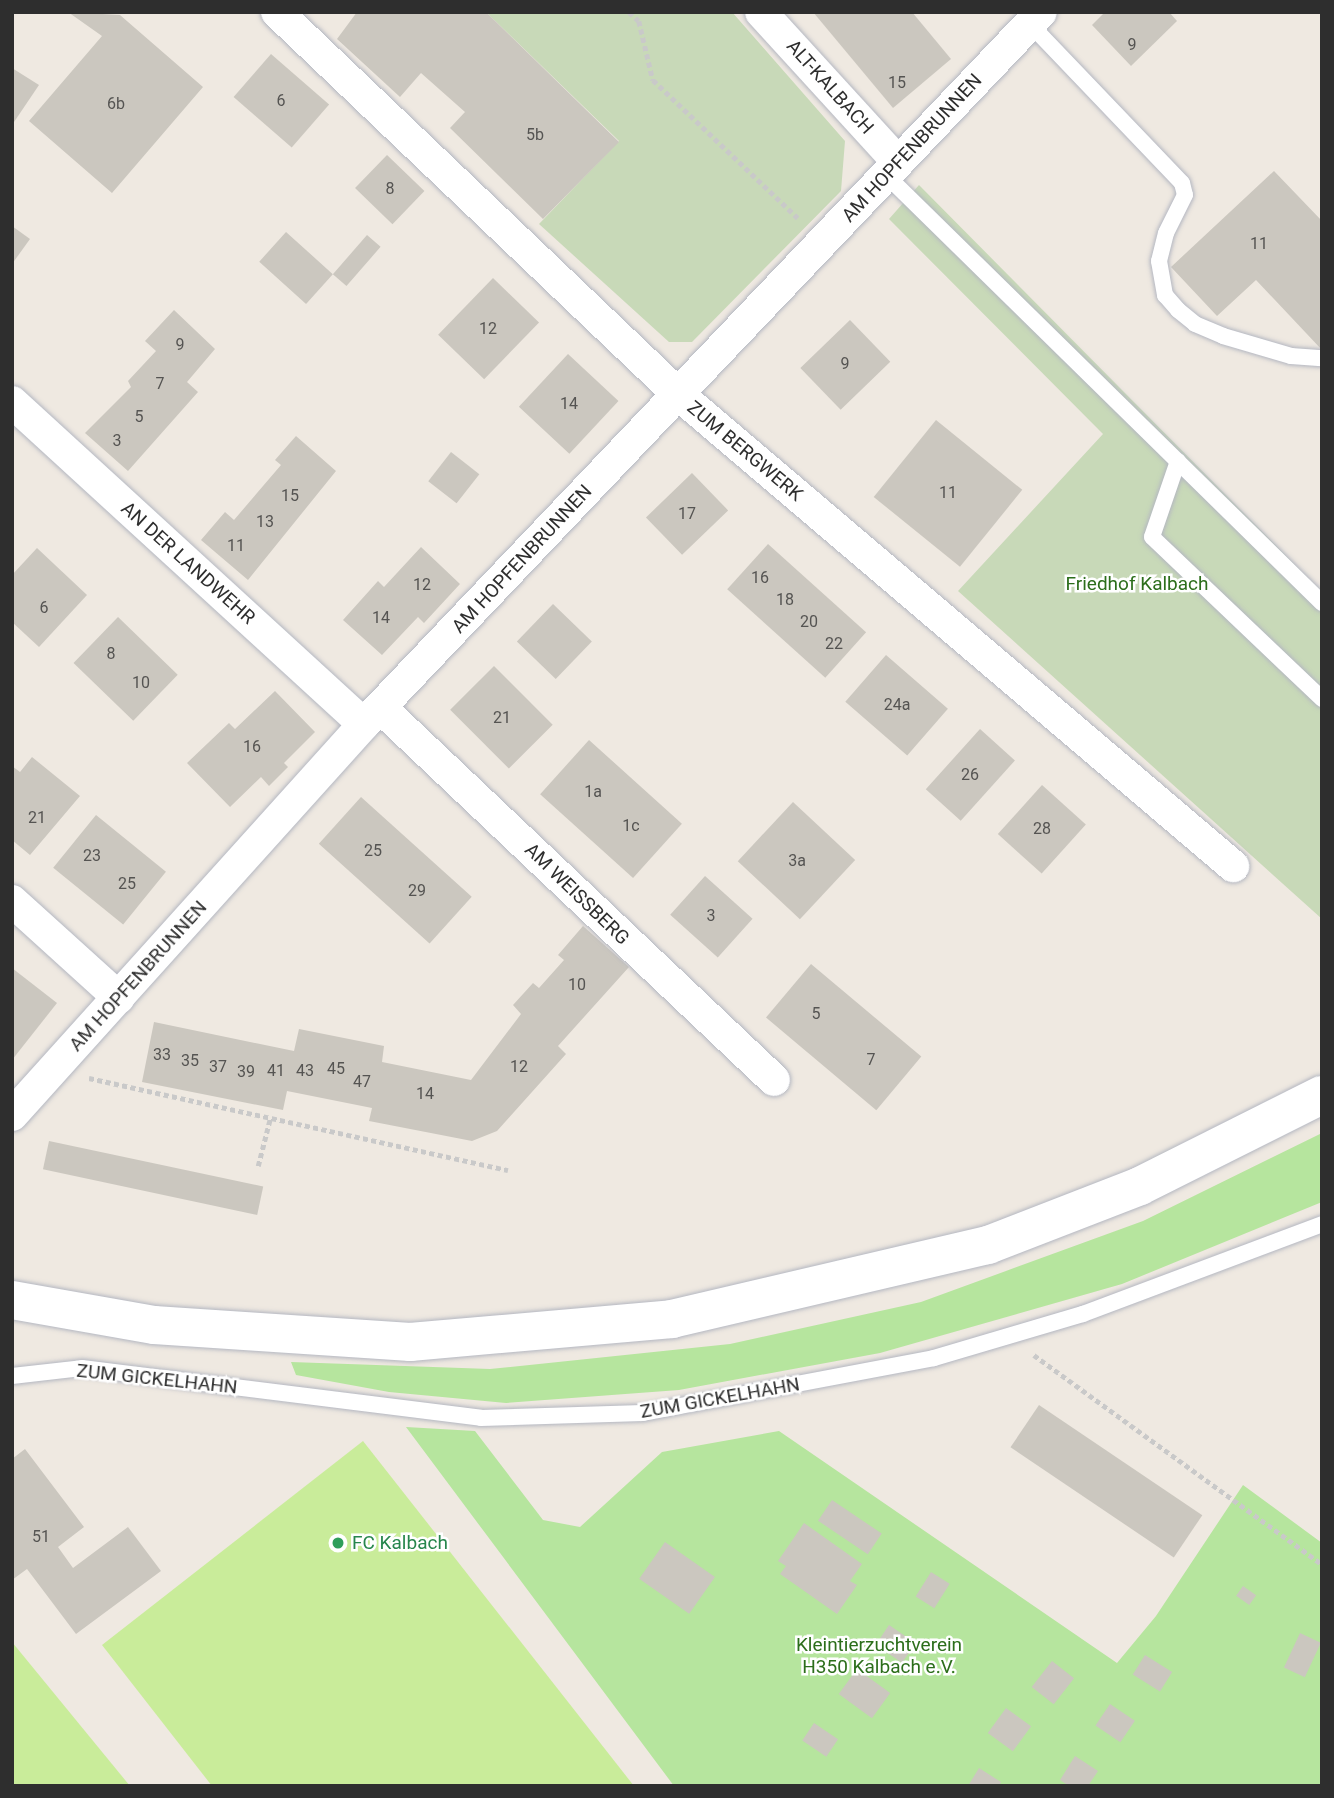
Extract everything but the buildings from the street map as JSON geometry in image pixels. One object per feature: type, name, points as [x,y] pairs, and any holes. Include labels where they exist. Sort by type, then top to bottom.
[{"type":"main road","points":[[12,1300],[154,1325],[410,1342],[672,1319],[988,1245],[1140,1186],[1322,1095]]},
{"type":"street","name":"ZUM BERGWERK","points":[[277,12],[678,394],[1233,866]]},
{"type":"street","name":"ALT-KALBACH","points":[[761,12],[892,168]]},
{"type":"street","name":"AM HOPFENBRUNNEN","points":[[12,1115],[373,716],[1036,18]]},
{"type":"street","name":"AN DER LANDWEHR","points":[[12,402],[373,716]]},
{"type":"street","name":"AM WEISSBERG","points":[[373,716],[774,1080]]},
{"type":"street","points":[[12,901],[119,998]]},
{"type":"lane","points":[[1036,18],[1182,184],[1185,195],[1166,233],[1159,261],[1165,295],[1195,324],[1291,356],[1322,358]]},
{"type":"lane","points":[[892,168],[1178,461],[1322,603]]},
{"type":"lane","points":[[1178,461],[1152,537],[1322,699]]},
{"type":"lane","name":"ZUM GICKELHAHN","points":[[12,1376],[82,1368],[481,1418],[643,1413],[934,1358],[1028,1330],[1322,1224]]},
{"type":"path","points":[[629,12],[639,21],[653,80],[805,225],[818,248]]},
{"type":"path","points":[[81,1077],[508,1170]]},
{"type":"path","points":[[258,1166],[270,1119]]},
{"type":"path","points":[[1028,1330],[1034,1356],[1322,1564]]},
{"type":"green space","points":[[486,12],[732,12],[845,141],[841,191],[692,342],[669,342],[539,224],[619,141]]},
{"type":"green space","name":"Friedhof Kalbach","points":[[919,185],[1322,592],[1322,919],[958,591],[1103,434],[889,219]]},
{"type":"green space","points":[[1322,1133],[1322,1202],[1122,1284],[880,1353],[679,1390],[506,1403],[389,1392],[296,1375],[291,1362],[490,1369],[730,1344],[921,1302],[1143,1221]]},
{"type":"green space","name":"Kleintierzuchtverein H350 Kalbach e.V.","points":[[406,1427],[475,1431],[543,1520],[580,1527],[662,1452],[779,1431],[1117,1663],[1156,1616],[1243,1485],[1322,1543],[1322,1786],[674,1786]]},
{"type":"green space","name":"FC Kalbach","points":[[363,1441],[634,1786],[212,1786],[102,1645]]},
{"type":"green space","points":[[12,1642],[130,1786],[12,1786]]},
{"type":"place","name":"FC Kalbach","points":[[338,1543]]}]
